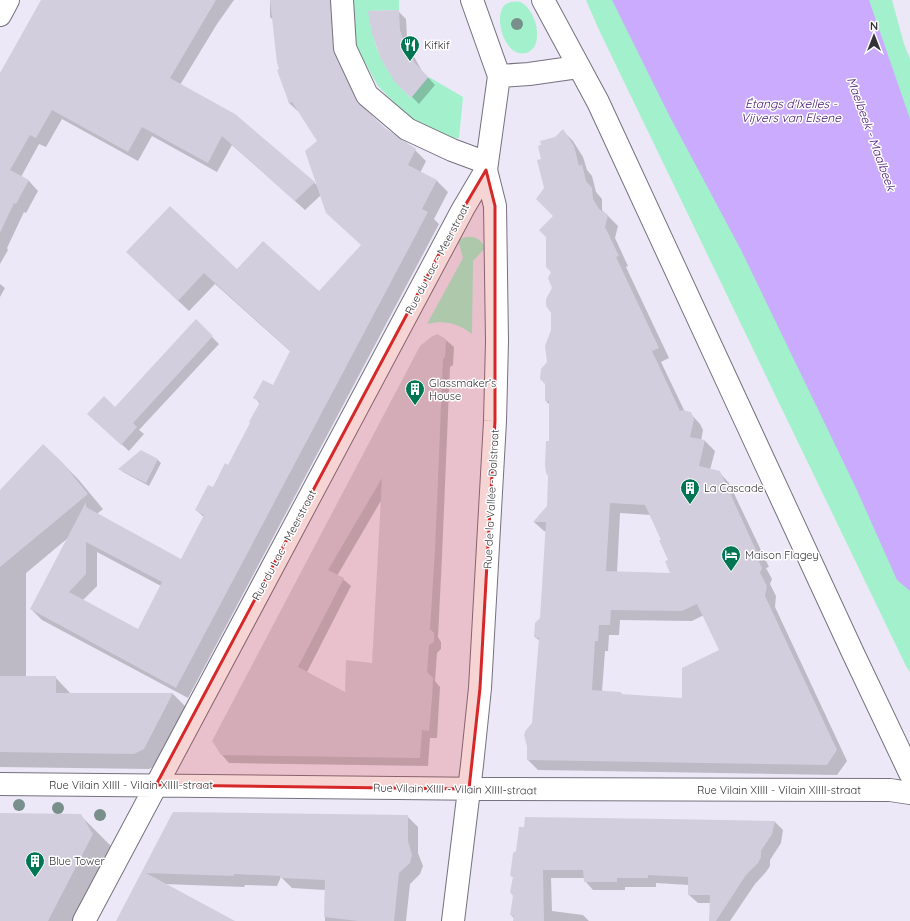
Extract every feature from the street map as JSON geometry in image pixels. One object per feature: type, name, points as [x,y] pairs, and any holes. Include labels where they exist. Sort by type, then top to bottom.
[{"type":"street","points":[[0,15],[8,0]]},
{"type":"street","points":[[342,0],[345,48],[367,95],[407,129],[486,167]]},
{"type":"street","points":[[472,0],[499,76],[529,74],[578,67]]},
{"type":"street","points":[[543,0],[598,102],[849,646],[910,773]]},
{"type":"street","name":"Rue de la Vallée - Dalstraat","points":[[453,921],[480,688],[495,421],[497,341],[495,206],[486,167],[499,76]]},
{"type":"street","name":"Rue du Lac - Meerstraat","points":[[84,921],[486,167]]},
{"type":"street","name":"Rue Vilain XIIII - Vilain XIIII-straat","points":[[0,784],[469,789],[882,790],[910,793]]},
{"type":"highlighted area","points":[[486,170],[495,206],[495,421],[480,688],[469,789],[156,785],[463,209]]},
{"type":"green space","points":[[351,0],[399,0],[399,10],[369,11],[373,36],[381,59],[394,79],[411,98],[429,77],[463,97],[459,138],[452,138],[409,118],[378,86],[356,47]]},
{"type":"green space","name":"Étangs d'Ixelles - Vijvers van Elsene","points":[[586,0],[892,0],[904,44],[910,59],[910,672],[599,30]]},
{"type":"green space","points":[[511,2],[520,2],[526,6],[534,19],[537,36],[536,43],[532,49],[526,53],[519,53],[513,50],[504,37],[501,29],[500,21],[503,7]]},
{"type":"green space","points":[[466,237],[477,239],[482,242],[485,248],[473,261],[472,334],[467,330],[451,323],[439,322],[427,324],[463,258],[458,240]]},
{"type":"water","name":"Étangs d'Ixelles - Vijvers van Elsene","points":[[612,0],[869,0],[910,119],[910,591],[897,580],[856,488],[741,250],[669,115]]},
{"type":"building","points":[[41,0],[216,0],[170,78],[235,114],[315,182],[295,201],[222,136],[208,163],[142,127],[128,152],[52,110],[36,138],[30,135],[10,170],[29,180],[16,204],[14,203],[0,233],[0,73]]},
{"type":"building","points":[[270,0],[330,0],[334,53],[356,100],[385,128],[416,149],[408,165],[437,180],[422,209],[428,212],[176,688],[30,609],[86,502],[86,507],[181,559],[204,515],[195,510],[208,485],[213,487],[225,463],[228,465],[260,402],[253,398],[263,380],[273,385],[290,351],[204,273],[178,301],[126,252],[170,206],[237,269],[263,241],[319,291],[361,245],[326,213],[305,151],[317,141],[292,102],[289,103],[277,70],[279,69],[277,63]],"holes":[[[86,542],[162,582],[138,629],[69,592],[86,574]]]},
{"type":"building","points":[[399,10],[400,30],[406,47],[415,63],[428,77],[411,98],[394,81],[381,59],[372,34],[368,11]]},
{"type":"building","points":[[563,129],[574,146],[579,166],[582,164],[586,181],[592,188],[593,199],[599,209],[608,215],[605,227],[619,256],[616,257],[659,348],[652,351],[680,411],[691,412],[694,419],[690,437],[705,440],[699,466],[720,471],[759,557],[757,558],[762,568],[760,573],[767,586],[765,596],[837,750],[827,765],[527,760],[527,747],[524,735],[532,723],[539,638],[534,637],[535,623],[540,618],[546,522],[533,522],[547,506],[548,476],[546,473],[545,464],[546,441],[549,441],[549,401],[545,401],[545,384],[540,379],[541,369],[547,362],[545,346],[551,330],[551,313],[546,306],[546,299],[552,288],[548,278],[551,272],[546,267],[546,237],[539,230],[553,216],[536,199],[544,188],[537,160],[541,159],[538,146],[541,145],[540,141],[555,137]],"holes":[[[610,503],[645,505],[661,540],[659,540],[668,560],[665,561],[670,573],[606,571]],[[697,604],[719,650],[682,668],[682,698],[621,694],[621,692],[592,690],[595,641],[598,641],[599,625],[610,625],[611,610],[682,611]]]},
{"type":"building","points":[[196,319],[213,336],[133,423],[137,427],[121,445],[87,414],[104,396],[115,407]]},
{"type":"building","points":[[437,334],[446,339],[445,357],[443,359],[430,629],[434,633],[434,642],[429,645],[427,672],[433,678],[432,698],[429,731],[422,730],[420,758],[221,755],[212,741],[420,346]],"holes":[[[382,478],[372,663],[346,660],[345,692],[298,667],[344,578],[328,570]]]},
{"type":"building","points":[[43,444],[62,462],[88,494],[0,567],[0,490]]},
{"type":"building","points":[[141,450],[158,459],[146,483],[118,469]]},
{"type":"building","points":[[0,676],[56,676],[56,693],[173,693],[144,749],[134,754],[0,752]]},
{"type":"building","points":[[173,812],[408,815],[408,841],[412,855],[410,863],[399,873],[394,921],[358,921],[324,917],[325,880],[234,874],[234,876],[146,873],[235,921],[116,921]]},
{"type":"building","name":"Blue Tower","points":[[0,813],[81,814],[93,834],[48,921],[0,921]]},
{"type":"building","points":[[525,817],[775,821],[772,834],[761,851],[761,857],[758,863],[746,875],[716,921],[709,921],[710,895],[688,895],[688,877],[648,875],[648,878],[617,878],[617,882],[584,882],[583,870],[543,870],[544,921],[513,921],[514,916],[510,915],[513,896],[510,892],[513,877],[510,876],[513,853],[516,851],[519,827],[524,827]]},
{"type":"place","name":"Kifkif","points":[[410,62]]},
{"type":"place","name":"Glassmaker’s House","points":[[415,406]]},
{"type":"place","name":"La Cascade","points":[[690,505]]},
{"type":"place","name":"Maison Flagey","points":[[731,572]]},
{"type":"place","name":"Blue Tower","points":[[35,878]]},
{"type":"water label","name":"Maelbeek - Maalbeek","points":[[871,134]]}]
